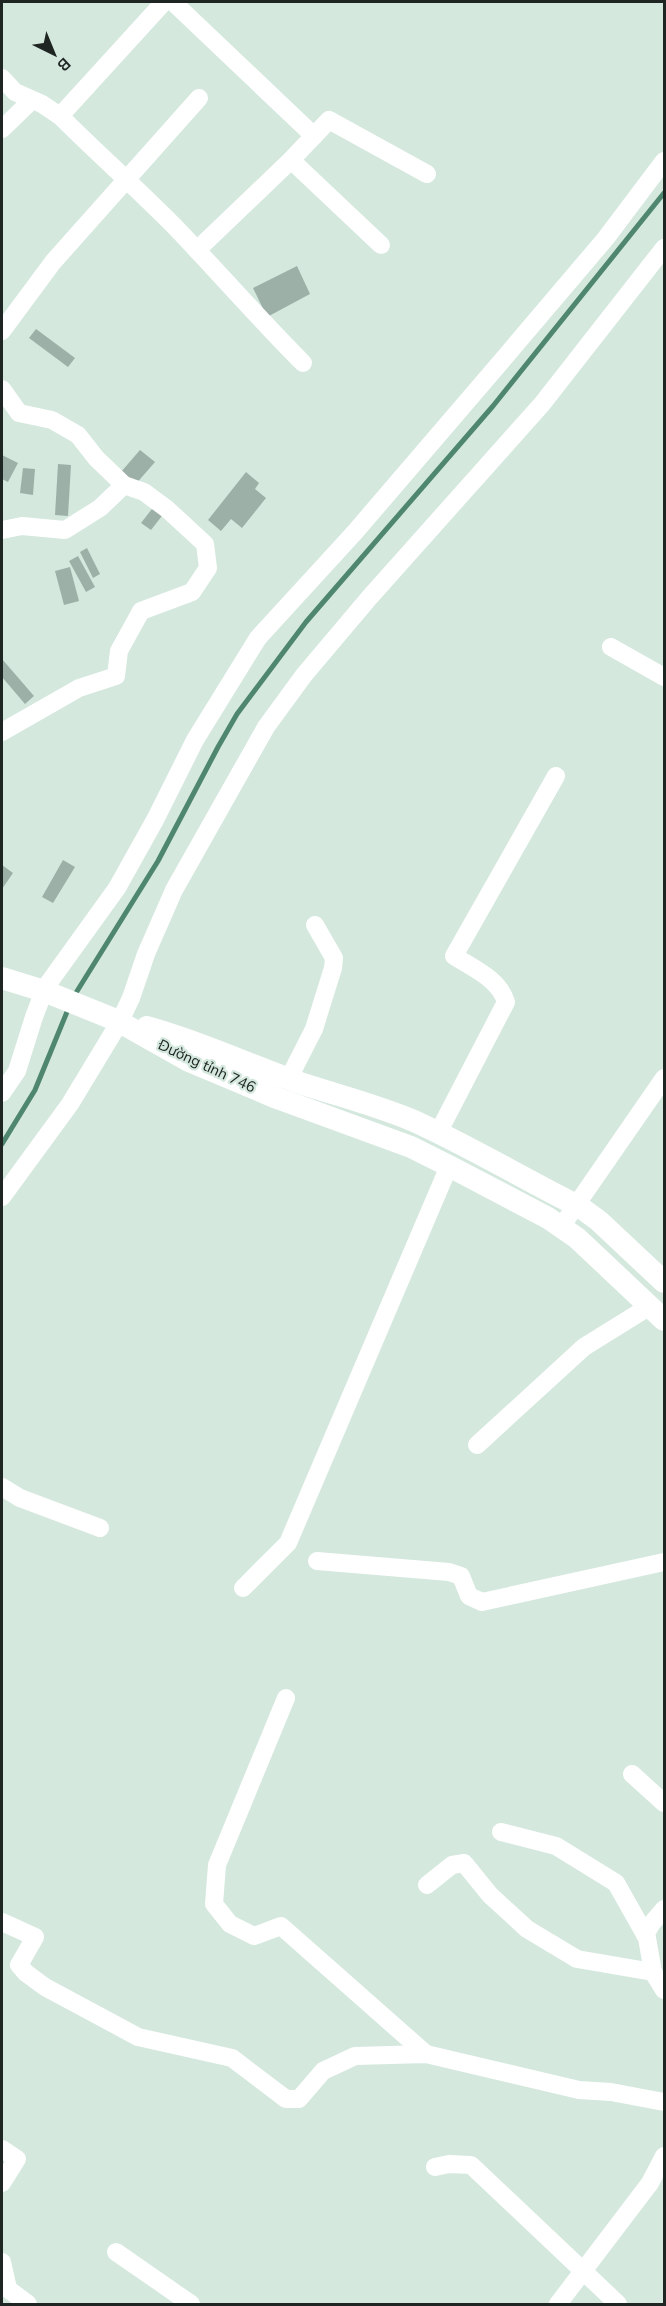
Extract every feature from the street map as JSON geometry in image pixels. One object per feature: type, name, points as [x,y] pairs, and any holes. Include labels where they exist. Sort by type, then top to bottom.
[{"type":"main road","points":[[2,978],[44,991],[120,1022]]},
{"type":"main road","name":"Đường tỉnh 746","points":[[120,1022],[148,1027],[195,1041],[289,1078],[365,1103],[438,1133],[576,1205],[599,1221],[664,1282]]},
{"type":"main road","name":"Đường tỉnh 746","points":[[120,1022],[186,1060],[277,1098],[411,1148],[449,1166],[561,1227],[597,1256],[657,1313]]},
{"type":"street","points":[[60,116],[164,2]]},
{"type":"street","points":[[173,2],[314,136]]},
{"type":"street","points":[[2,78],[15,93],[32,99],[60,116],[196,250],[303,363]]},
{"type":"street","points":[[2,331],[53,262],[199,98]]},
{"type":"street","points":[[2,129],[32,99]]},
{"type":"street","points":[[196,250],[291,160],[329,120],[427,174]]},
{"type":"street","points":[[291,160],[381,245]]},
{"type":"street","points":[[2,1093],[17,1071],[44,991],[61,963],[117,888],[155,820],[195,740],[258,638],[355,532],[513,348],[606,238],[664,161]]},
{"type":"street","points":[[2,1197],[70,1104],[120,1022],[174,890],[227,800],[266,727],[304,675],[369,598],[542,404],[664,248]]},
{"type":"street","points":[[2,389],[19,413],[52,420],[78,435],[96,458],[124,485],[144,492],[167,508],[205,544],[208,568],[192,592],[141,611],[119,651],[116,676],[79,688],[2,732]]},
{"type":"street","points":[[2,530],[22,526],[65,530],[100,508],[124,485]]},
{"type":"street","points":[[611,646],[664,677]]},
{"type":"street","points":[[438,1133],[506,1002],[502,991],[491,979],[453,956],[556,776]]},
{"type":"street","points":[[289,1078],[314,1029],[333,968],[334,958],[315,925]]},
{"type":"street","points":[[561,1227],[664,1078]]},
{"type":"street","points":[[243,1588],[288,1544],[449,1166]]},
{"type":"street","points":[[477,1445],[584,1347],[657,1313]]},
{"type":"street","points":[[2,1487],[20,1498],[100,1528]]},
{"type":"street","points":[[317,1561],[449,1572],[461,1576],[469,1596],[482,1602],[664,1562]]},
{"type":"street","points":[[286,1698],[217,1865],[214,1904],[230,1924],[254,1936],[281,1926],[426,2054]]},
{"type":"street","points":[[632,1774],[664,1803]]},
{"type":"street","points":[[501,1832],[556,1846],[616,1882],[645,1935],[653,1972],[664,1990]]},
{"type":"street","points":[[427,1885],[452,1865],[464,1863],[490,1894],[527,1929],[577,1959],[653,1972]]},
{"type":"street","points":[[645,1935],[664,1909]]},
{"type":"street","points":[[2,1922],[35,1937],[19,1965],[45,1987],[138,2037],[232,2058],[286,2099],[299,2099],[323,2071],[355,2056],[426,2054],[579,2090],[611,2092],[664,2102]]},
{"type":"street","points":[[2,2149],[17,2159],[2,2183]]},
{"type":"street","points":[[558,2304],[650,2183],[664,2156]]},
{"type":"street","points":[[435,2166],[471,2165],[618,2304]]},
{"type":"street","points":[[116,2252],[191,2304]]},
{"type":"street","points":[[2,2262],[8,2289],[28,2304]]},
{"type":"building","points":[[297,266],[310,294],[267,317],[253,288]]},
{"type":"building","points":[[36,329],[75,358],[68,367],[29,338]]},
{"type":"building","points":[[140,450],[155,462],[135,485],[121,472]]},
{"type":"building","points":[[2,455],[18,463],[8,482],[2,479]]},
{"type":"building","points":[[58,464],[71,465],[68,516],[55,515]]},
{"type":"building","points":[[23,468],[35,469],[33,495],[20,493]]},
{"type":"building","points":[[246,472],[259,483],[255,489],[266,498],[242,528],[231,519],[221,531],[208,520]]},
{"type":"building","points":[[155,505],[165,512],[151,530],[141,523]]},
{"type":"building","points":[[87,548],[100,574],[93,578],[80,552]]},
{"type":"building","points":[[78,556],[95,587],[86,592],[69,561]]},
{"type":"building","points":[[70,567],[79,601],[64,605],[55,571]]},
{"type":"building","points":[[2,659],[34,696],[25,704],[2,677]]},
{"type":"building","points":[[63,860],[75,867],[53,903],[42,897]]},
{"type":"building","points":[[2,865],[13,873],[2,889]]},
{"type":"waterway","points":[[74,996],[158,861],[237,714],[306,622],[493,406],[664,193]]},
{"type":"waterway","points":[[2,1144],[35,1090],[69,1007]]}]
